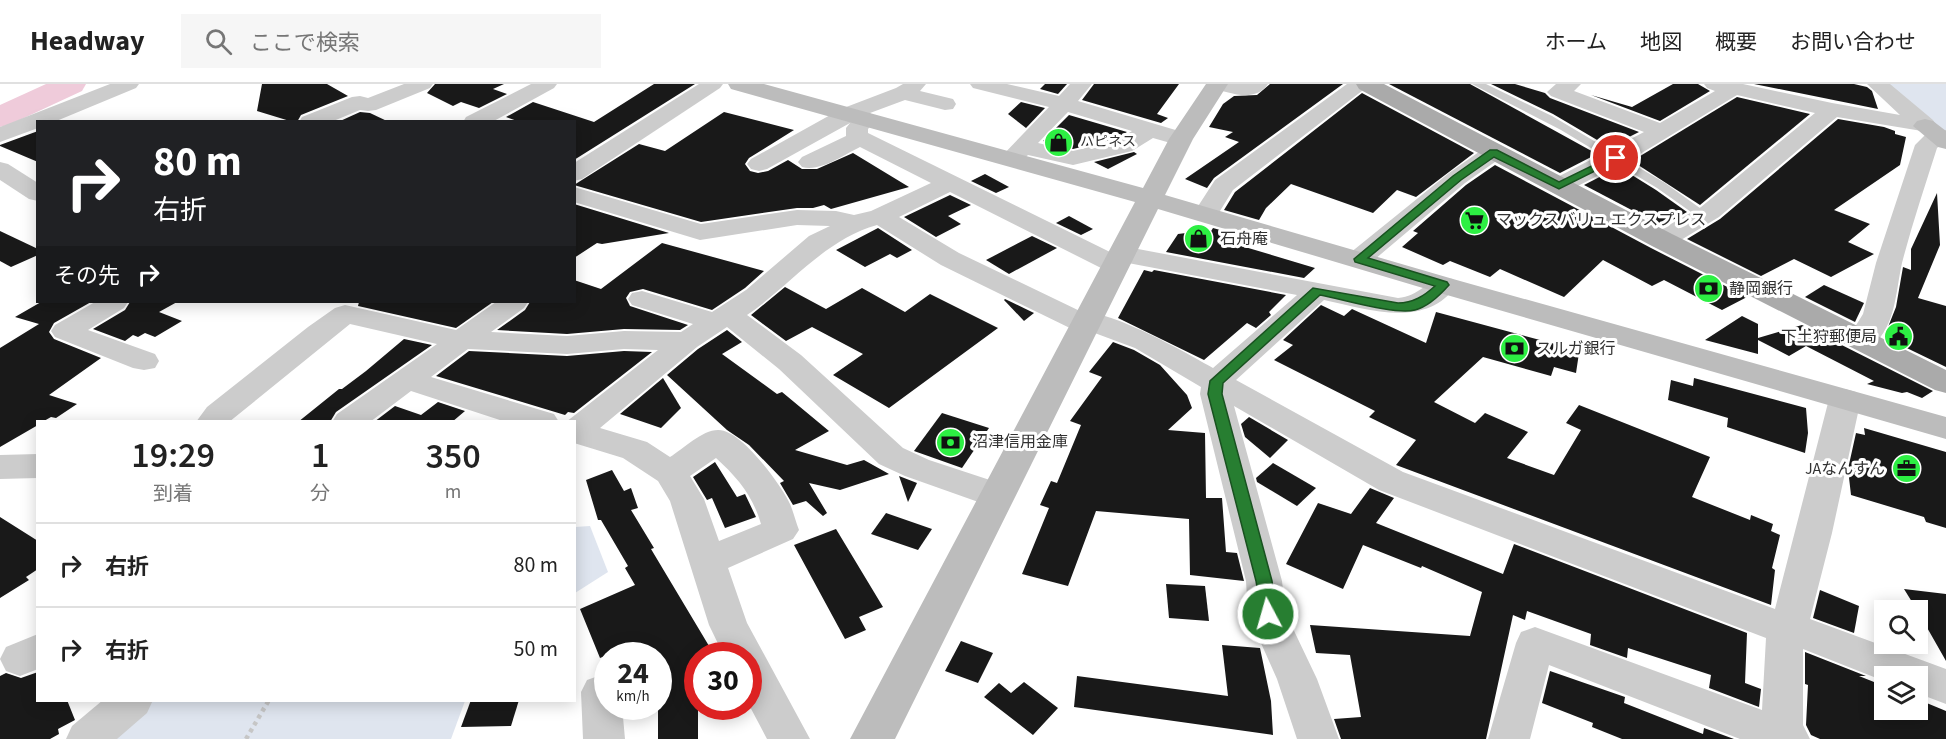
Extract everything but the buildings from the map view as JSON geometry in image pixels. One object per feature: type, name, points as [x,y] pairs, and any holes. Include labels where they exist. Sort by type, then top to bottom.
[{"type":"main road","points":[[1367,84],[1662,240],[1946,383]]},
{"type":"street","points":[[36,120],[129,84]]},
{"type":"street","points":[[316,120],[423,84]]},
{"type":"street","points":[[478,120],[547,84]]},
{"type":"street","points":[[576,173],[713,84]]},
{"type":"street","points":[[739,84],[858,124],[1017,153],[1073,158],[1124,146],[1149,130]]},
{"type":"street","points":[[980,84],[1065,104],[1181,139]]},
{"type":"street","points":[[1017,153],[1082,84]]},
{"type":"street","points":[[872,739],[1181,139],[1218,84],[1242,90],[1258,84]]},
{"type":"street","points":[[1206,214],[1224,185],[1361,84]]},
{"type":"street","points":[[1571,84],[1558,92],[1570,99],[1662,131]]},
{"type":"street","points":[[1877,84],[1936,134]]},
{"type":"street","points":[[1559,186],[1616,158],[1662,131],[1722,87],[1936,134]]},
{"type":"street","points":[[810,162],[858,124],[910,88],[945,104]]},
{"type":"street","points":[[1662,240],[1705,216],[1832,110]]},
{"type":"street","points":[[0,135],[36,120]]},
{"type":"street","points":[[759,164],[858,124]]},
{"type":"street","points":[[858,124],[950,183],[1119,260],[1398,306],[1413,306],[1434,294],[1443,285]]},
{"type":"street","points":[[1862,340],[1869,333],[1881,301],[1889,265],[1926,145],[1936,134]]},
{"type":"street","points":[[1359,259],[1457,178],[1494,152]]},
{"type":"street","points":[[1017,153],[1151,199],[1443,285],[1946,428]]},
{"type":"street","points":[[0,169],[36,193]]},
{"type":"street","points":[[576,430],[687,341],[756,296],[818,242],[950,183]]},
{"type":"street","points":[[576,195],[700,232],[721,231],[813,216],[868,219],[1087,323],[1145,342],[1217,381],[1390,482],[1946,687]]},
{"type":"street","points":[[1318,291],[1217,381],[1215,394],[1264,581],[1268,614],[1297,679],[1318,739]]},
{"type":"street","points":[[642,299],[722,318],[790,362],[891,456],[917,468],[996,495]]},
{"type":"street","points":[[112,303],[64,331],[144,361]]},
{"type":"street","points":[[351,420],[513,303]]},
{"type":"street","points":[[214,420],[318,333],[345,314],[459,340],[567,345],[624,340],[687,341]]},
{"type":"street","points":[[405,379],[537,420]]},
{"type":"street","points":[[1509,739],[1535,644],[1784,738],[1784,645],[1825,488],[1845,399]]},
{"type":"street","points":[[576,431],[635,450],[670,473],[687,499],[728,625],[737,642]]},
{"type":"street","points":[[670,473],[718,441],[747,467],[772,502],[781,530],[707,561]]},
{"type":"street","points":[[0,467],[36,466]]},
{"type":"street","points":[[762,689],[789,739]]},
{"type":"street","points":[[87,739],[131,702]]},
{"type":"street","points":[[603,720],[604,739]]},
{"type":"lane","points":[[1477,84],[1515,100],[1670,189],[1705,216]]},
{"type":"path","points":[[246,739],[268,702]]},
{"type":"shaded area","points":[[1884,84],[1946,84],[1946,138]]},
{"type":"shaded area","points":[[590,526],[608,572],[576,592],[576,527]]},
{"type":"shaded area","points":[[142,702],[465,702],[451,739],[86,739]]},
{"type":"waterway","points":[[0,117],[71,84]]},
{"type":"place","name":"ハピネス","points":[[1059,142]]},
{"type":"place","name":"マックスバリュ エクスプレス","points":[[1475,220]]},
{"type":"place","name":"石舟庵","points":[[1199,239]]},
{"type":"place","name":"静岡銀行","points":[[1708,289]]},
{"type":"place","name":"下土狩郵便局","points":[[1898,337]]},
{"type":"place","name":"スルガ銀行","points":[[1515,349]]},
{"type":"place","name":"沼津信用金庫","points":[[951,442]]},
{"type":"place","name":"JAなんすん","points":[[1906,469]]},
{"type":"route","points":[[1268,614],[1264,581],[1215,394],[1217,381],[1318,291],[1398,306],[1413,306],[1434,294],[1443,285],[1359,259],[1457,178],[1494,152],[1559,186],[1616,158]]}]
